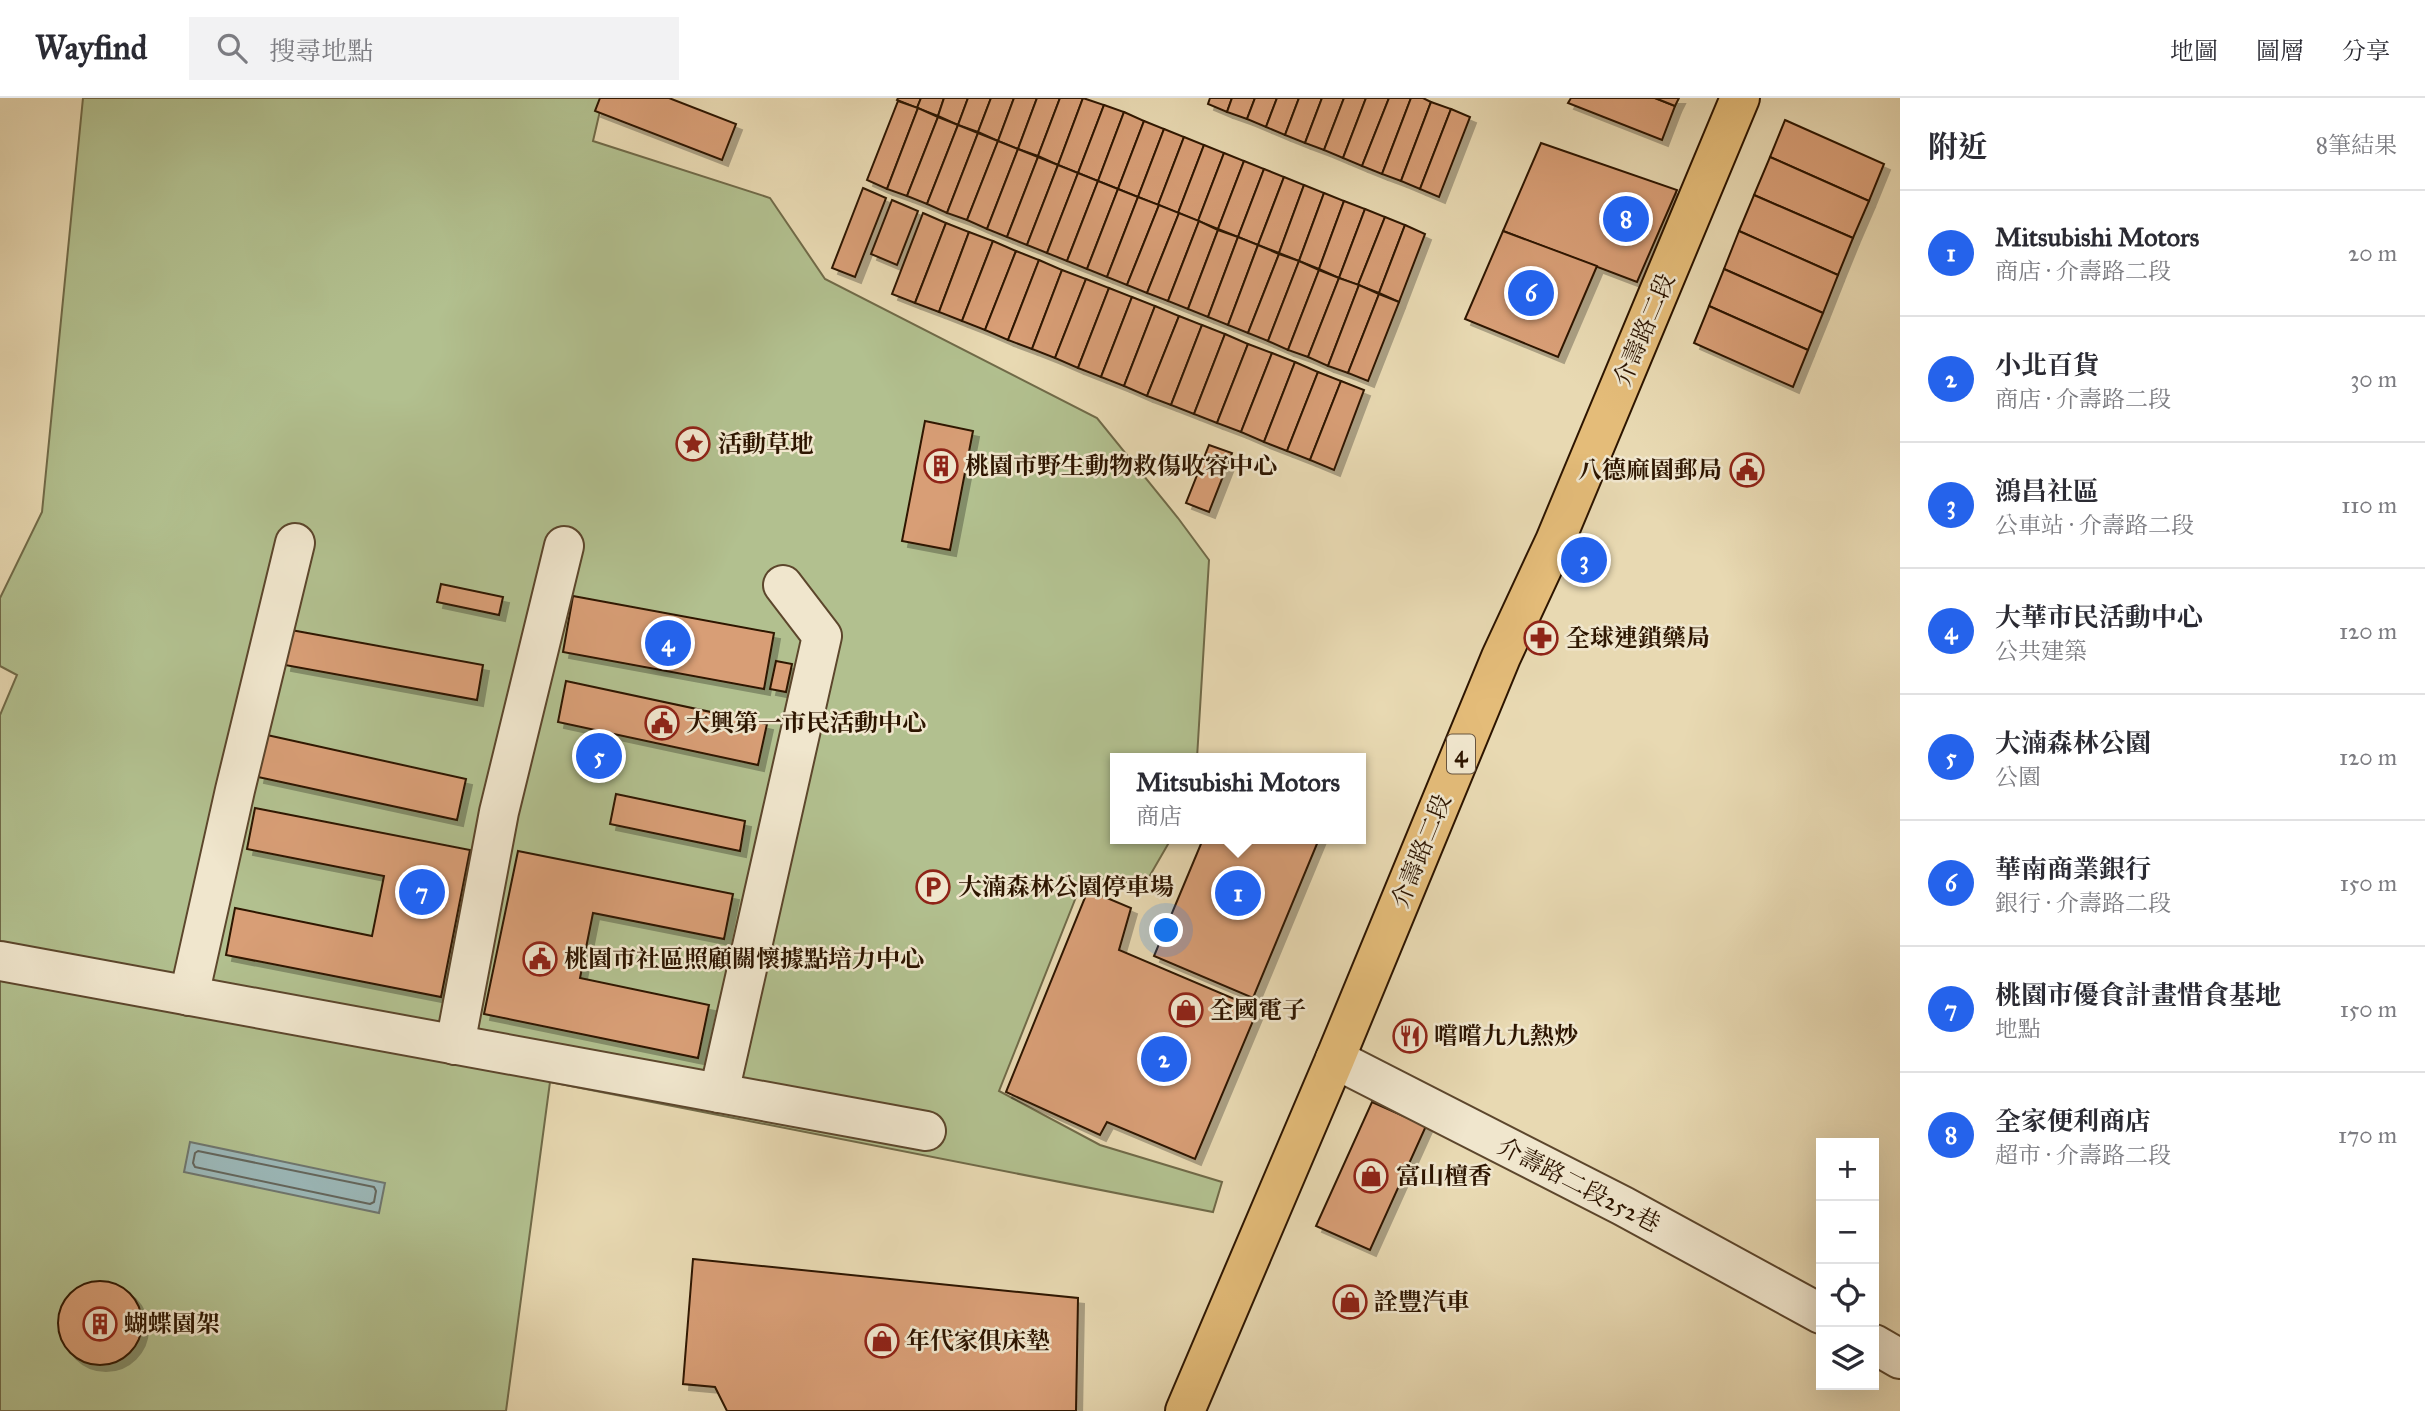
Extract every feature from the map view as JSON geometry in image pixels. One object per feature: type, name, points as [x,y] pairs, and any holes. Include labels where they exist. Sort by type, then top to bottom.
[{"type":"main road","name":"介壽路二段","points":[[1185,1411],[1740,98]]},
{"type":"street","points":[[189,996],[235,790],[295,543]]},
{"type":"street","points":[[455,1045],[499,812],[564,546]]},
{"type":"street","points":[[719,1093],[822,636],[783,585]]},
{"type":"street","points":[[0,961],[926,1131]]},
{"type":"street","name":"介壽路二段252巷","points":[[1335,1059],[1623,1206],[1816,1311]]},
{"type":"street","points":[[1879,1347],[1900,1359]]},
{"type":"green space","points":[[83,98],[603,98],[593,141],[770,198],[825,279],[1097,418],[1209,560],[1197,753],[1110,753],[1110,844],[1168,844],[1145,884],[1084,877],[999,1091],[1100,1145],[1222,1182],[1213,1212],[550,1082],[506,1411],[0,1411],[0,715],[17,675],[0,666],[0,598],[42,512]]},
{"type":"water","points":[[190,1142],[385,1183],[379,1213],[184,1172]]},
{"type":"building","points":[[600,98],[669,98],[736,124],[722,160],[595,111]]},
{"type":"building","points":[[921,98],[917,108],[897,100]]},
{"type":"building","points":[[921,98],[944,98],[938,116],[917,108]]},
{"type":"building","points":[[944,98],[968,98],[958,125],[938,116]]},
{"type":"building","points":[[968,98],[991,98],[978,132],[958,125]]},
{"type":"building","points":[[991,98],[1014,98],[998,141],[978,132]]},
{"type":"building","points":[[1014,98],[1037,98],[1018,149],[998,141]]},
{"type":"building","points":[[1037,98],[1060,98],[1038,156],[1018,149]]},
{"type":"building","points":[[1060,98],[1083,98],[1058,165],[1038,156]]},
{"type":"building","points":[[1083,98],[1104,105],[1078,173],[1058,165]]},
{"type":"building","points":[[1210,98],[1232,98],[1227,112],[1208,104]]},
{"type":"building","points":[[1232,98],[1255,98],[1247,119],[1227,112]]},
{"type":"building","points":[[1255,98],[1277,98],[1266,127],[1247,119]]},
{"type":"building","points":[[1277,98],[1299,98],[1285,135],[1266,127]]},
{"type":"building","points":[[1299,98],[1322,98],[1305,143],[1285,135]]},
{"type":"building","points":[[1322,98],[1344,98],[1324,150],[1305,143]]},
{"type":"building","points":[[1344,98],[1366,98],[1343,158],[1324,150]]},
{"type":"building","points":[[1366,98],[1389,98],[1362,166],[1343,158]]},
{"type":"building","points":[[1389,98],[1411,98],[1382,174],[1362,166]]},
{"type":"building","points":[[1411,98],[1423,98],[1431,102],[1401,181],[1382,174]]},
{"type":"building","points":[[1571,98],[1655,98],[1675,106],[1662,140],[1568,103]]},
{"type":"building","points":[[1655,98],[1679,98],[1675,106]]},
{"type":"building","points":[[898,101],[918,108],[887,189],[867,180]]},
{"type":"building","points":[[1431,102],[1451,109],[1420,189],[1401,181]]},
{"type":"building","points":[[1104,105],[1124,112],[1098,181],[1078,173]]},
{"type":"building","points":[[918,108],[938,117],[907,196],[887,189]]},
{"type":"building","points":[[1451,109],[1470,117],[1439,197],[1420,189]]},
{"type":"building","points":[[1124,112],[1144,121],[1118,189],[1098,181]]},
{"type":"building","points":[[938,117],[958,125],[927,204],[907,196]]},
{"type":"building","points":[[1785,120],[1884,164],[1869,201],[1770,157]]},
{"type":"building","points":[[1144,121],[1164,129],[1138,197],[1118,189]]},
{"type":"building","points":[[958,125],[978,133],[947,213],[927,204]]},
{"type":"building","points":[[1164,129],[1184,137],[1158,205],[1138,197]]},
{"type":"building","points":[[978,133],[998,141],[967,220],[947,213]]},
{"type":"building","points":[[1184,137],[1204,145],[1178,213],[1158,205]]},
{"type":"building","points":[[998,141],[1018,149],[987,229],[967,220]]},
{"type":"building","points":[[1541,143],[1677,190],[1637,282],[1503,231]]},
{"type":"building","points":[[1204,145],[1224,153],[1198,221],[1178,213]]},
{"type":"building","points":[[1018,149],[1038,157],[1007,237],[987,229]]},
{"type":"building","points":[[1224,153],[1244,161],[1218,229],[1198,221]]},
{"type":"building","points":[[1038,157],[1058,165],[1027,245],[1007,237]]},
{"type":"building","points":[[1770,157],[1869,201],[1853,238],[1754,195]]},
{"type":"building","points":[[1244,161],[1264,169],[1238,237],[1218,229]]},
{"type":"building","points":[[1058,165],[1078,173],[1047,253],[1027,245]]},
{"type":"building","points":[[1264,169],[1284,177],[1258,245],[1238,237]]},
{"type":"building","points":[[1078,173],[1098,181],[1067,261],[1047,253]]},
{"type":"building","points":[[1284,177],[1304,185],[1279,253],[1258,245]]},
{"type":"building","points":[[1098,181],[1118,189],[1087,269],[1067,261]]},
{"type":"building","points":[[1304,185],[1324,193],[1299,261],[1279,253]]},
{"type":"building","points":[[863,188],[886,198],[855,277],[832,268]]},
{"type":"building","points":[[1118,189],[1138,197],[1107,277],[1087,269]]},
{"type":"building","points":[[1324,193],[1344,201],[1319,269],[1299,261]]},
{"type":"building","points":[[1754,195],[1853,238],[1838,275],[1739,231]]},
{"type":"building","points":[[1138,197],[1159,205],[1127,285],[1107,277]]},
{"type":"building","points":[[892,200],[918,211],[897,265],[871,254]]},
{"type":"building","points":[[1344,201],[1365,209],[1339,278],[1319,269]]},
{"type":"building","points":[[1159,205],[1179,213],[1147,293],[1127,285]]},
{"type":"building","points":[[1365,209],[1385,217],[1358,285],[1339,278]]},
{"type":"building","points":[[923,213],[946,223],[915,303],[892,294]]},
{"type":"building","points":[[1179,213],[1199,221],[1168,301],[1147,293]]},
{"type":"building","points":[[1385,217],[1405,225],[1379,293],[1358,285]]},
{"type":"building","points":[[1199,221],[1218,230],[1188,309],[1168,301]]},
{"type":"building","points":[[946,223],[969,232],[939,312],[915,303]]},
{"type":"building","points":[[1405,225],[1425,234],[1399,302],[1379,293]]},
{"type":"building","points":[[1218,230],[1238,237],[1208,317],[1188,309]]},
{"type":"building","points":[[1503,231],[1597,266],[1558,357],[1465,319]]},
{"type":"building","points":[[1739,231],[1838,275],[1823,313],[1724,269]]},
{"type":"building","points":[[969,232],[993,241],[962,321],[939,312]]},
{"type":"building","points":[[1238,237],[1258,245],[1228,325],[1208,317]]},
{"type":"building","points":[[993,241],[1016,251],[985,330],[962,321]]},
{"type":"building","points":[[1258,245],[1279,254],[1248,333],[1228,325]]},
{"type":"building","points":[[1016,251],[1039,260],[1008,340],[985,330]]},
{"type":"building","points":[[1279,254],[1299,261],[1268,341],[1248,333]]},
{"type":"building","points":[[1039,260],[1062,270],[1032,349],[1008,340]]},
{"type":"building","points":[[1299,261],[1319,270],[1288,350],[1268,341]]},
{"type":"building","points":[[1724,269],[1823,313],[1808,350],[1709,306]]},
{"type":"building","points":[[1062,270],[1086,279],[1055,358],[1032,349]]},
{"type":"building","points":[[1319,270],[1339,278],[1308,357],[1288,350]]},
{"type":"building","points":[[1339,278],[1359,285],[1328,366],[1308,357]]},
{"type":"building","points":[[1086,279],[1109,288],[1078,368],[1055,358]]},
{"type":"building","points":[[1359,285],[1379,294],[1348,373],[1328,366]]},
{"type":"building","points":[[1109,288],[1132,297],[1101,377],[1078,368]]},
{"type":"building","points":[[1379,294],[1399,302],[1368,381],[1348,373]]},
{"type":"building","points":[[1132,297],[1155,306],[1124,386],[1101,377]]},
{"type":"building","points":[[1155,306],[1179,316],[1147,396],[1124,386]]},
{"type":"building","points":[[1709,306],[1808,350],[1793,387],[1694,343]]},
{"type":"building","points":[[1179,316],[1202,325],[1171,405],[1147,396]]},
{"type":"building","points":[[1202,325],[1225,334],[1194,414],[1171,405]]},
{"type":"building","points":[[1225,334],[1248,344],[1217,423],[1194,414]]},
{"type":"building","points":[[1248,344],[1272,353],[1241,432],[1217,423]]},
{"type":"building","points":[[1272,353],[1295,362],[1264,442],[1241,432]]},
{"type":"building","points":[[1295,362],[1318,372],[1287,451],[1264,442]]},
{"type":"building","points":[[1318,372],[1341,381],[1310,460],[1287,451]]},
{"type":"building","points":[[1341,381],[1364,390],[1334,470],[1310,460]]},
{"type":"building","name":"桃園市野生動物救傷收容中心","points":[[925,421],[973,431],[950,550],[902,541]]},
{"type":"building","points":[[1209,445],[1232,453],[1209,512],[1186,503]]},
{"type":"building","points":[[441,584],[503,597],[499,615],[437,602]]},
{"type":"building","points":[[573,596],[774,633],[764,689],[563,652]]},
{"type":"building","points":[[291,630],[483,665],[477,700],[285,665]]},
{"type":"building","points":[[776,661],[792,664],[786,692],[770,689]]},
{"type":"building","name":"大興第一市民活動中心","points":[[566,681],[767,724],[758,765],[558,722]]},
{"type":"building","points":[[267,735],[466,779],[457,820],[258,777]]},
{"type":"building","points":[[616,794],[745,821],[740,851],[610,824]]},
{"type":"building","points":[[255,808],[470,850],[441,997],[226,955],[235,908],[372,936],[384,876],[247,849]]},
{"type":"building","points":[[1201,844],[1317,844],[1253,998],[1154,956]]},
{"type":"building","name":"桃園市社區照顧關懷據點培力中心","points":[[518,851],[733,894],[724,939],[593,913],[580,978],[709,1005],[698,1058],[484,1014]]},
{"type":"building","points":[[1088,890],[1131,908],[1119,950],[1258,1009],[1195,1159],[1107,1122],[1100,1135],[1006,1092]]},
{"type":"building","name":"富山檀香","points":[[1372,1102],[1426,1126],[1370,1250],[1316,1226]]},
{"type":"building","name":"年代家俱床墊","points":[[693,1259],[1078,1298],[1076,1411],[727,1411],[715,1387],[683,1384]]},
{"type":"building","name":"蝴蝶園架","points":[[100,1281],[116,1284],[130,1293],[139,1307],[142,1323],[139,1339],[130,1353],[116,1362],[100,1365],[84,1362],[70,1353],[61,1339],[58,1323],[61,1307],[70,1293],[84,1284]]},
{"type":"place","name":"全家便利商店","points":[[1626,219]]},
{"type":"place","name":"華南商業銀行","points":[[1531,293]]},
{"type":"place","name":"活動草地","points":[[693,444]]},
{"type":"place","name":"桃園市野生動物救傷收容中心","points":[[941,466]]},
{"type":"place","name":"八德麻園郵局","points":[[1747,470]]},
{"type":"place","name":"鴻昌社區","points":[[1584,560]]},
{"type":"place","name":"全球連鎖藥局","points":[[1541,638]]},
{"type":"place","name":"大華市民活動中心","points":[[668,643]]},
{"type":"place","name":"大興第一市民活動中心","points":[[662,723]]},
{"type":"place","name":"大湳森林公園","points":[[599,756]]},
{"type":"place","name":"大湳森林公園停車場","points":[[933,887]]},
{"type":"place","name":"桃園市優食計畫惜食基地","points":[[422,892]]},
{"type":"place","name":"Mitsubishi Motors","points":[[1238,893]]},
{"type":"place","name":"桃園市社區照顧關懷據點培力中心","points":[[540,959]]},
{"type":"place","name":"全國電子","points":[[1186,1010]]},
{"type":"place","name":"嚐嚐九九熱炒","points":[[1410,1036]]},
{"type":"place","name":"小北百貨","points":[[1164,1059]]},
{"type":"place","name":"富山檀香","points":[[1371,1176]]},
{"type":"place","name":"詮豐汽車","points":[[1350,1302]]},
{"type":"place","name":"蝴蝶園架","points":[[100,1324]]},
{"type":"place","name":"年代家俱床墊","points":[[882,1341]]}]
